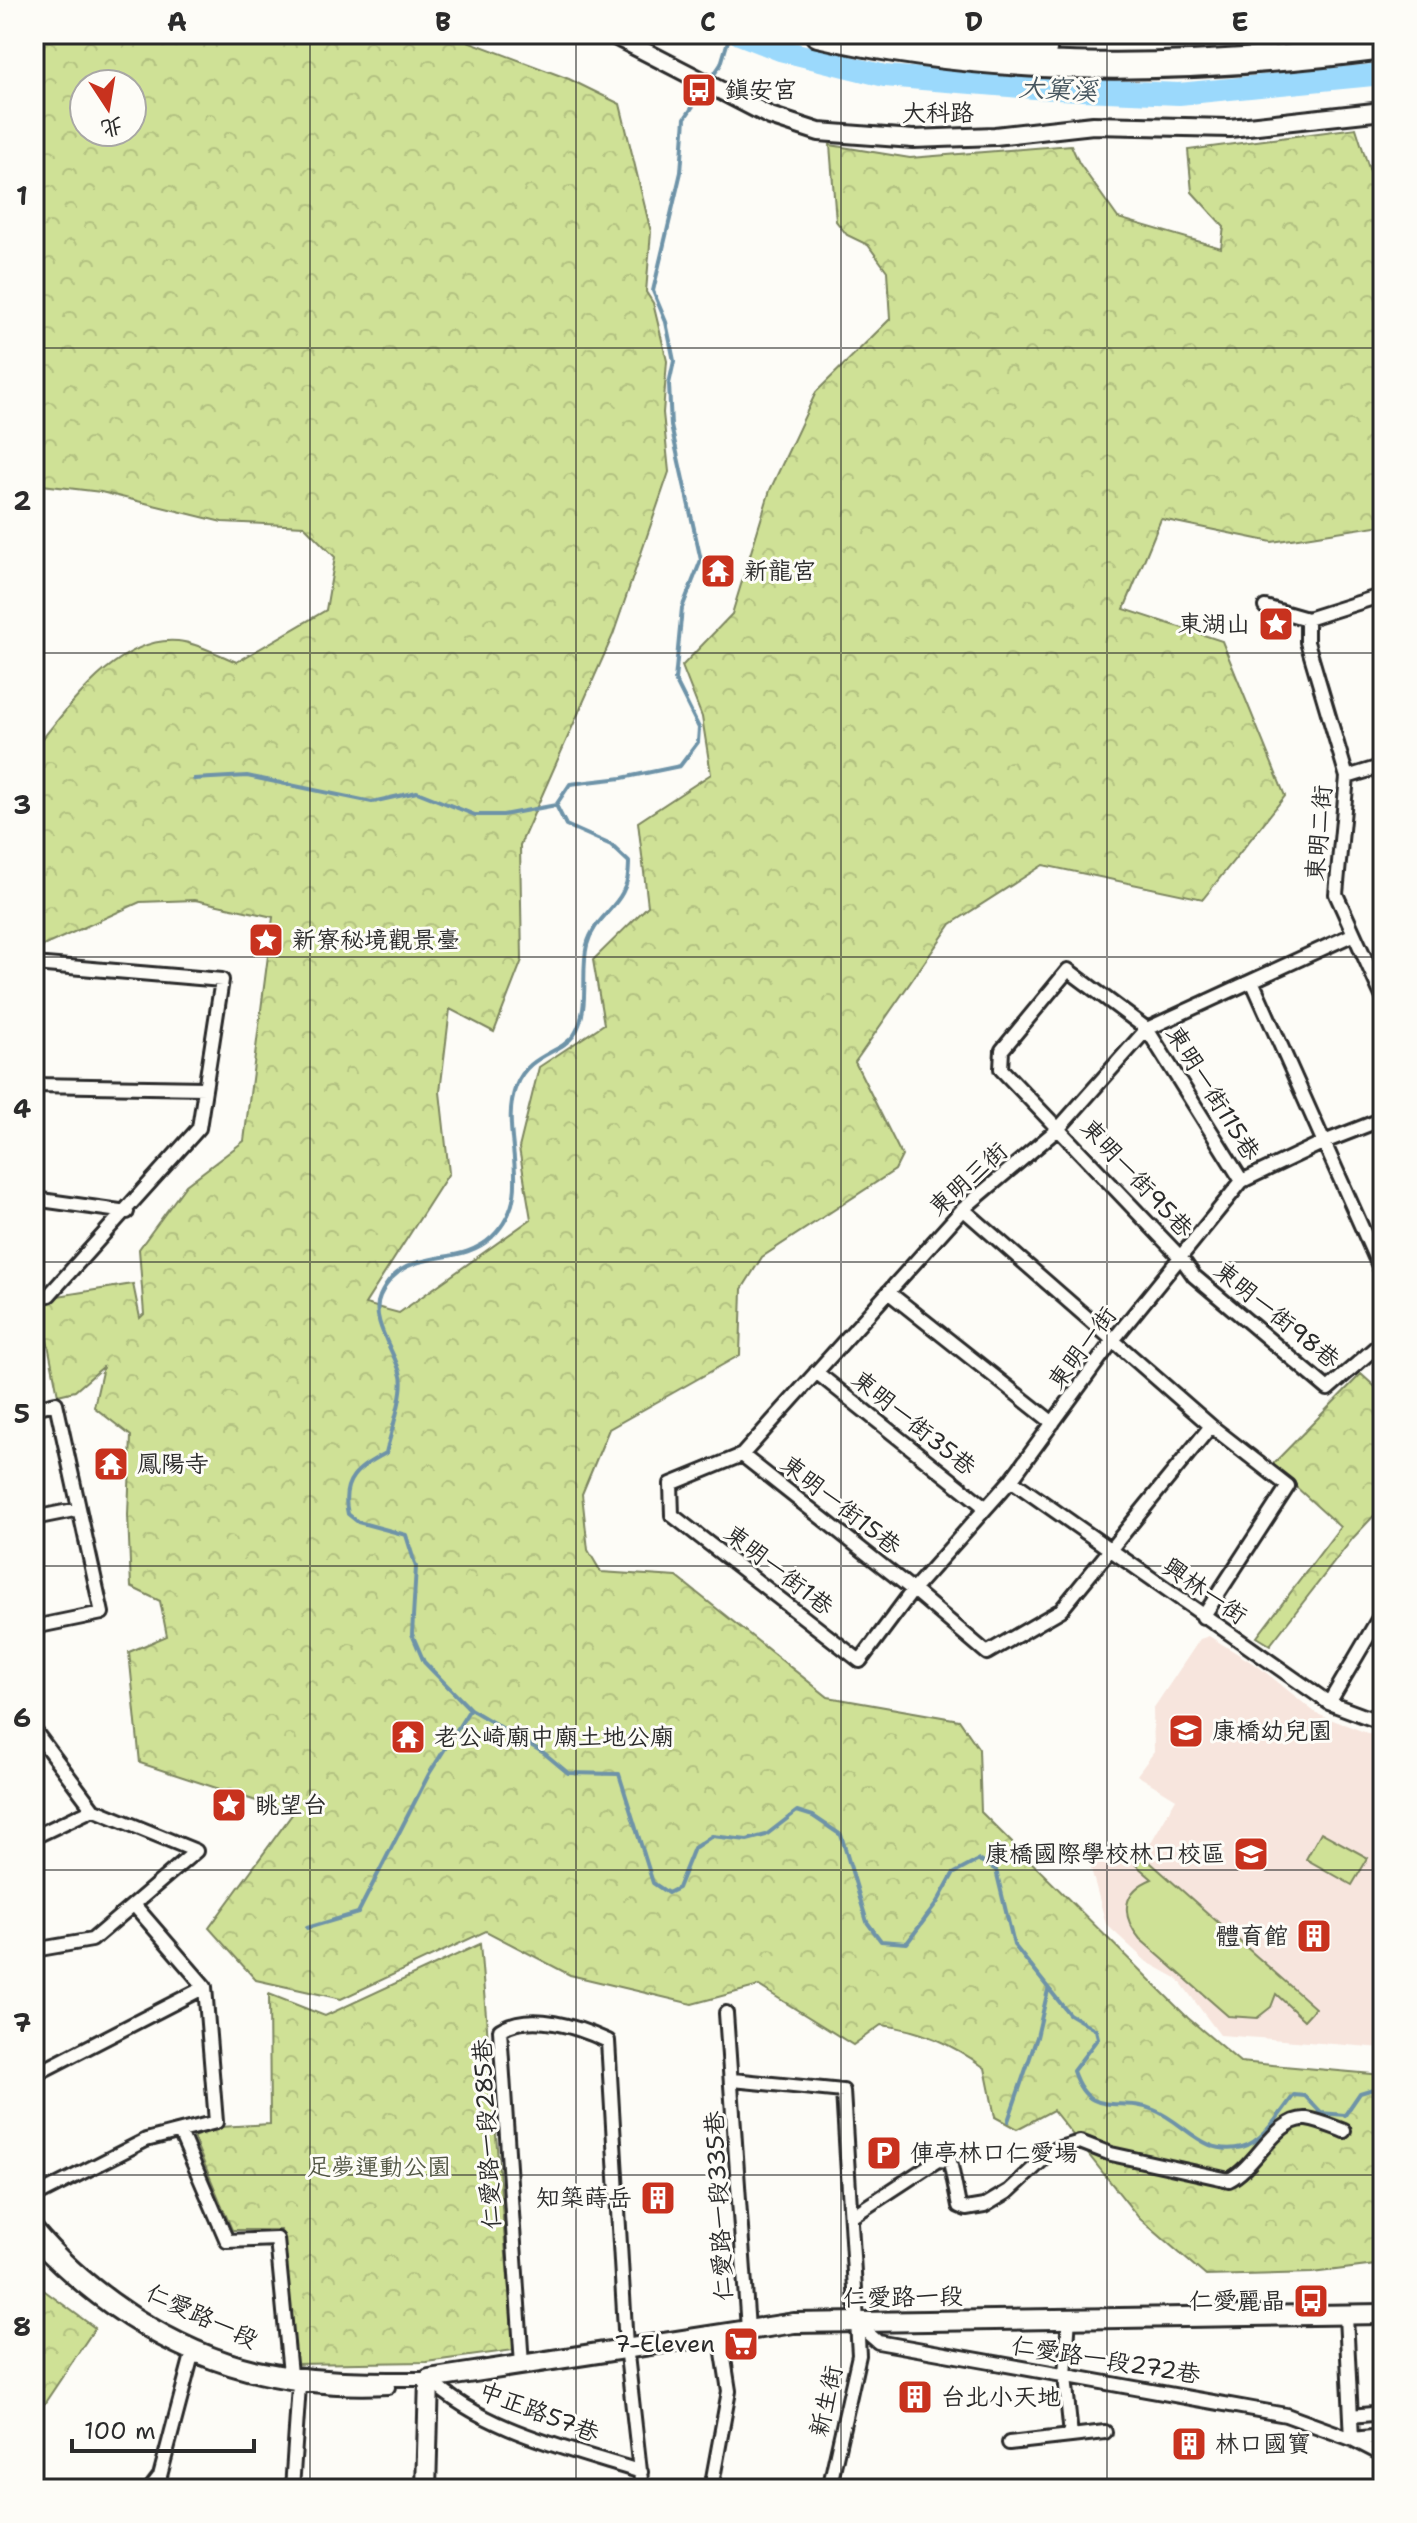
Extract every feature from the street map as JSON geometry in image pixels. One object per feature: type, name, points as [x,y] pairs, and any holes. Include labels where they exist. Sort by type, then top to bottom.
[{"type":"highway","points":[[818,34],[878,48],[987,61],[1099,66],[1329,54],[1383,47]]},
{"type":"highway","points":[[914,34],[1060,51],[1151,51],[1369,34]]},
{"type":"main road","name":"仁愛路一段","points":[[429,2379],[748,2329],[855,2322],[1383,2314]]},
{"type":"main road","points":[[426,2489],[429,2379]]},
{"type":"street","name":"大科路","points":[[611,34],[717,90],[795,126],[819,132],[913,139],[995,136],[1093,125],[1230,128],[1383,111]]},
{"type":"street","points":[[1265,607],[1307,619],[1383,595]]},
{"type":"street","name":"東明二街","points":[[1307,619],[1307,642],[1347,777],[1336,894],[1383,998]]},
{"type":"street","points":[[1347,777],[1383,766]]},
{"type":"street","name":"東明三街","points":[[672,1515],[671,1484],[742,1455],[963,1209],[1059,1128],[1147,1029],[1253,983],[1354,934]]},
{"type":"street","points":[[34,964],[222,980],[199,1128],[127,1212],[49,1295],[34,1298]]},
{"type":"street","name":"東明一街95巷","points":[[1147,1029],[1068,970],[1002,1050],[1001,1069],[1182,1259]]},
{"type":"street","points":[[1253,983],[1383,1275]]},
{"type":"street","name":"東明一街115巷","points":[[1147,1029],[1242,1181]]},
{"type":"street","points":[[34,1085],[205,1088]]},
{"type":"street","name":"東明一街","points":[[860,1661],[913,1590],[1011,1480],[1114,1339],[1182,1259],[1242,1181],[1324,1142],[1383,1119]]},
{"type":"street","points":[[34,1199],[127,1212]]},
{"type":"street","points":[[963,1209],[1211,1426],[1288,1486],[1203,1617]]},
{"type":"street","name":"東明一街98巷","points":[[1182,1259],[1194,1276],[1328,1389],[1383,1341]]},
{"type":"street","points":[[888,1292],[1053,1423]]},
{"type":"street","name":"東明一街35巷","points":[[816,1372],[985,1507]]},
{"type":"street","points":[[34,1408],[56,1403],[102,1613],[34,1627]]},
{"type":"street","points":[[1109,1551],[1211,1426]]},
{"type":"street","name":"東明一街15巷","points":[[742,1455],[913,1590],[987,1653],[1061,1610],[1109,1551]]},
{"type":"street","name":"興林一街","points":[[1011,1480],[1329,1703],[1383,1723]]},
{"type":"street","points":[[34,1518],[79,1509]]},
{"type":"street","name":"東明一街1巷","points":[[672,1515],[860,1661]]},
{"type":"street","points":[[1329,1703],[1383,1611]]},
{"type":"street","points":[[34,1733],[93,1809],[196,1851],[92,1940],[34,1950]]},
{"type":"street","points":[[34,1837],[93,1809]]},
{"type":"street","points":[[34,2197],[123,2150],[216,2122],[205,1987],[135,1906]]},
{"type":"street","points":[[34,2075],[205,1987]]},
{"type":"street","name":"仁愛路一段335巷","points":[[726,2013],[748,2329]]},
{"type":"street","name":"仁愛路一段285巷","points":[[522,2365],[500,2030],[508,2025],[567,2023],[608,2041],[626,2346]]},
{"type":"street","name":"仁愛路一段335巷","points":[[733,2080],[843,2091],[855,2322]]},
{"type":"street","points":[[851,2217],[938,2160],[950,2161],[959,2206],[966,2209],[984,2206],[1009,2191],[1053,2150],[1080,2142],[1111,2154],[1229,2180],[1245,2172],[1276,2133],[1290,2122],[1306,2119],[1344,2131]]},
{"type":"street","points":[[180,2132],[227,2241],[277,2239],[290,2374],[299,2385],[292,2489]]},
{"type":"street","name":"仁愛路一段","points":[[34,2226],[76,2270],[136,2314],[212,2353],[290,2374],[429,2379]]},
{"type":"street","name":"仁愛路一段","points":[[34,2241],[89,2293],[126,2319],[192,2355],[262,2380],[354,2389],[394,2387],[429,2379]]},
{"type":"street","points":[[1346,2316],[1352,2439],[1383,2436]]},
{"type":"street","points":[[1069,2317],[1065,2376],[1071,2436]]},
{"type":"street","name":"仁愛路一段272巷","points":[[855,2322],[878,2342],[1286,2415],[1352,2439],[1383,2455]]},
{"type":"street","name":"新生街","points":[[829,2489],[859,2355],[855,2322]]},
{"type":"street","points":[[711,2489],[729,2391],[720,2333]]},
{"type":"street","name":"中正路57巷","points":[[626,2346],[642,2489]]},
{"type":"street","points":[[150,2489],[160,2476],[192,2355]]},
{"type":"street","name":"中正路57巷","points":[[429,2379],[453,2402],[541,2440],[641,2472]]},
{"type":"street","points":[[1351,2416],[1383,2413]]},
{"type":"street","points":[[1009,2443],[1105,2432]]},
{"type":"shaded area","name":"康橋國際學校林口校區","points":[[1209,1636],[1259,1667],[1317,1714],[1383,1739],[1383,2048],[1220,2035],[1178,1979],[1147,1962],[1106,1924],[1090,1865],[1150,1844],[1176,1799],[1137,1775],[1154,1752],[1153,1709],[1200,1639]]},
{"type":"green space","points":[[34,34],[449,34],[569,79],[620,104],[651,232],[646,292],[653,303],[667,361],[663,413],[669,472],[613,635],[520,845],[522,960],[494,1032],[450,1009],[440,1092],[449,1173],[365,1304],[399,1313],[531,1219],[519,1148],[539,1067],[604,1024],[593,960],[648,906],[638,822],[711,774],[702,717],[682,666],[732,614],[770,490],[816,392],[890,319],[887,271],[868,245],[847,235],[836,221],[830,145],[910,158],[1071,145],[1079,163],[1118,218],[1221,248],[1224,227],[1192,192],[1188,150],[1356,128],[1374,184],[1383,185],[1383,525],[1272,542],[1161,519],[1124,609],[1222,641],[1285,796],[1203,899],[1043,865],[951,924],[855,1062],[902,1156],[895,1170],[762,1257],[742,1289],[740,1355],[609,1429],[582,1494],[588,1550],[601,1572],[677,1577],[828,1697],[959,1720],[979,1749],[981,1812],[1188,2018],[1240,2062],[1383,2075],[1383,2264],[1312,2273],[1206,2276],[1139,2218],[1053,2110],[1017,2129],[995,2117],[985,2068],[961,2052],[922,2034],[881,2025],[853,2045],[759,1986],[692,2004],[570,1975],[486,1931],[341,1999],[256,1980],[209,1928],[293,1813],[140,1763],[129,1652],[167,1636],[160,1601],[131,1587],[128,1515],[131,1436],[94,1407],[103,1367],[75,1391],[58,1395],[39,1299],[133,1284],[140,1318],[144,1314],[139,1249],[186,1185],[244,1141],[273,917],[195,900],[140,902],[41,947],[34,946],[34,755],[39,743],[82,692],[117,660],[137,649],[157,642],[178,641],[237,662],[326,610],[335,557],[304,526],[222,522],[101,492],[34,484]]},
{"type":"green space","points":[[1361,1374],[1383,1394],[1383,1506],[1353,1538],[1270,1645],[1257,1637],[1340,1527],[1272,1465]]},
{"type":"green space","points":[[1321,1832],[1368,1858],[1352,1885],[1306,1859]]},
{"type":"green space","points":[[1143,1856],[1315,2008],[1304,2020],[1276,1994],[1271,2007],[1257,2018],[1228,2016],[1140,1939],[1129,1921],[1127,1904],[1135,1890],[1152,1879],[1136,1865]]},
{"type":"green space","name":"足夢運動公園","points":[[480,1944],[514,2350],[426,2362],[294,2364],[281,2230],[232,2230],[193,2137],[220,2127],[270,2124],[269,1994],[325,2016]]},
{"type":"green space","points":[[34,2283],[95,2328],[34,2419]]},
{"type":"waterway","points":[[711,79],[721,64],[730,34]]},
{"type":"waterway","name":"大窠溪","points":[[739,34],[780,50],[885,76],[1034,88],[1179,94],[1383,74]]},
{"type":"waterway","points":[[706,87],[685,118],[681,172],[653,291],[666,322],[674,361],[669,384],[671,426],[701,560],[682,608],[675,680],[699,728],[698,742],[680,766],[622,778],[570,784],[556,805],[566,825],[611,845],[629,862],[628,877],[619,899],[591,934],[587,945],[584,1002],[574,1035],[528,1067],[516,1086],[511,1104],[515,1182],[513,1201],[506,1220],[492,1237],[478,1247],[403,1269],[390,1280],[380,1296],[380,1326],[401,1376],[401,1392],[386,1453],[367,1464],[349,1483],[348,1514],[358,1522],[406,1535],[416,1567],[412,1634],[424,1662],[470,1709],[544,1753],[568,1773],[619,1774],[653,1883],[668,1893],[678,1888],[694,1848],[712,1836],[747,1840],[766,1835],[797,1811],[813,1816],[841,1835],[867,1922],[881,1941],[907,1943],[937,1903],[953,1874],[979,1860],[996,1870],[1014,1945],[1069,2014],[1096,2030],[1098,2038],[1073,2071],[1088,2096],[1107,2104],[1154,2110],[1205,2143],[1228,2149],[1242,2147],[1257,2139],[1294,2095],[1305,2096],[1321,2113],[1345,2115],[1360,2093],[1383,2086]]},
{"type":"waterway","points":[[194,779],[247,776],[372,802],[417,792],[475,815],[503,815],[556,805]]},
{"type":"waterway","points":[[307,1928],[358,1913],[429,1774],[470,1709]]},
{"type":"waterway","points":[[1008,2121],[1037,2037],[1048,1990]]},
{"type":"place","name":"鎮安宮","points":[[699,90]]},
{"type":"place","name":"新龍宮","points":[[718,571]]},
{"type":"place","name":"東湖山","points":[[1276,624]]},
{"type":"place","name":"新寮秘境觀景臺","points":[[266,940]]},
{"type":"place","name":"鳳陽寺","points":[[111,1464]]},
{"type":"place","name":"康橋幼兒園","points":[[1186,1731]]},
{"type":"place","name":"老公崎廟中廟土地公廟","points":[[408,1737]]},
{"type":"place","name":"眺望台","points":[[229,1805]]},
{"type":"place","name":"康橋國際學校林口校區","points":[[1251,1854]]},
{"type":"place","name":"體育館","points":[[1314,1936]]},
{"type":"place","name":"俥亭林口仁愛場","points":[[884,2153]]},
{"type":"place","name":"知築蒔岳","points":[[658,2198]]},
{"type":"place","name":"仁愛麗晶","points":[[1311,2301]]},
{"type":"place","name":"7-Eleven","points":[[741,2344]]},
{"type":"place","name":"台北小天地","points":[[915,2397]]},
{"type":"place","name":"林口國寶","points":[[1189,2444]]}]
